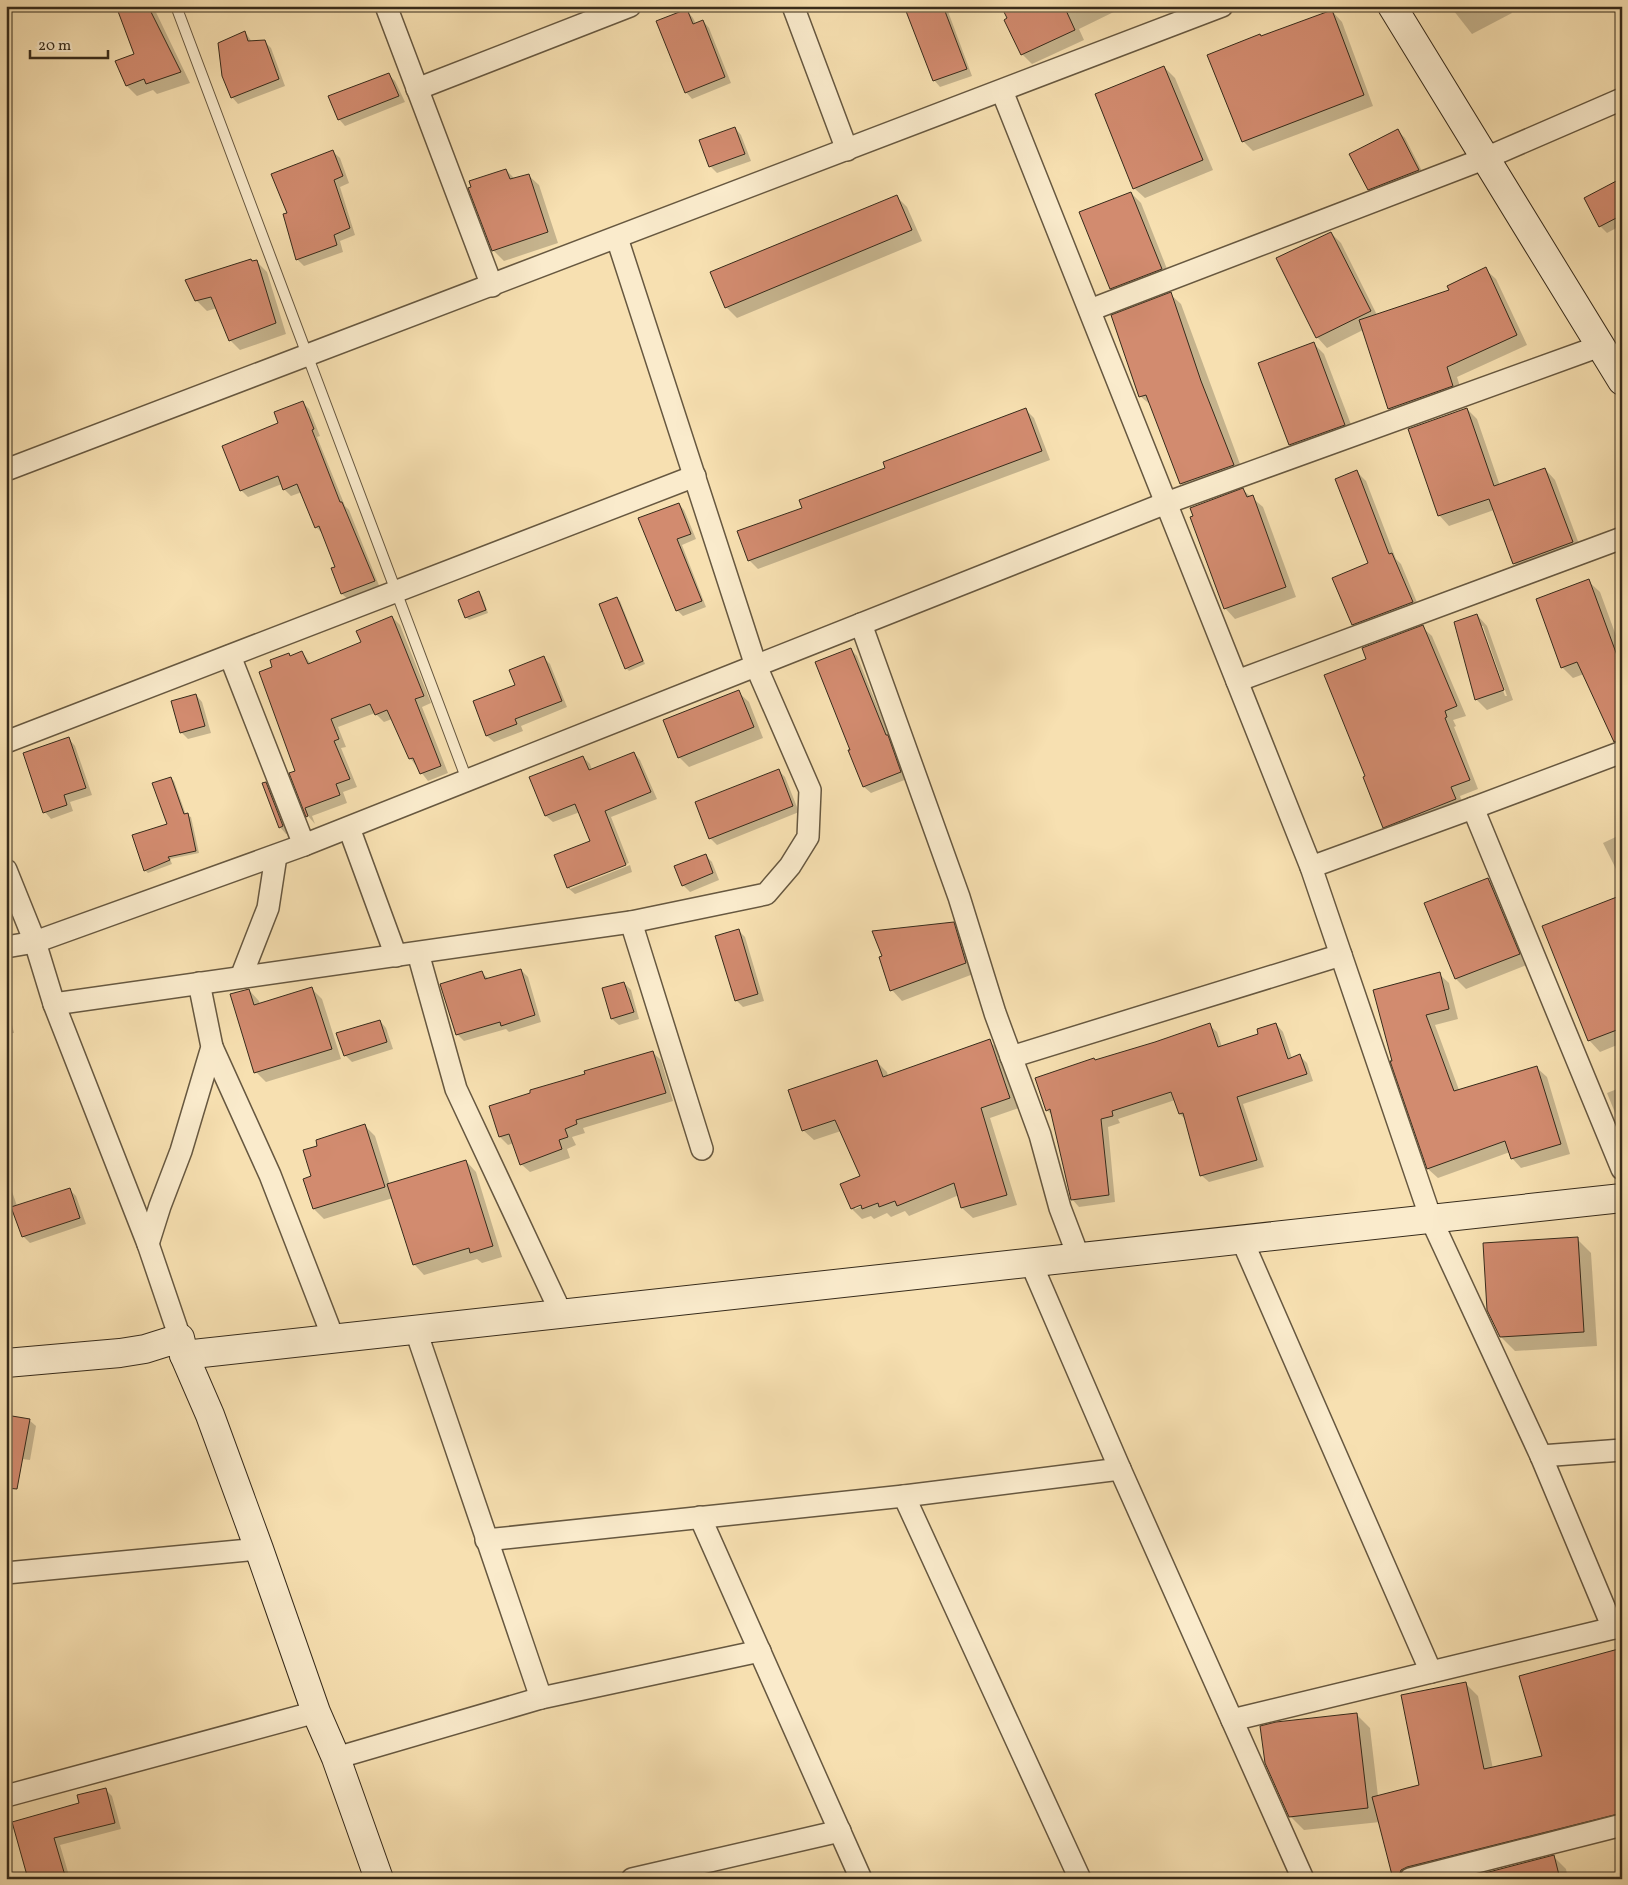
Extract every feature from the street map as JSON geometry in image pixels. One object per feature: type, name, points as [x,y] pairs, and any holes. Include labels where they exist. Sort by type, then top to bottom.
[{"type":"street","points":[[386,6],[492,286]]},
{"type":"street","points":[[417,89],[630,6]]},
{"type":"street","points":[[793,6],[847,150]]},
{"type":"street","points":[[6,470],[1222,6]]},
{"type":"street","points":[[1392,6],[1622,381]]},
{"type":"street","points":[[1002,90],[1311,867],[1431,1219],[1541,1456],[1617,1627],[1232,1720]]},
{"type":"street","points":[[1090,310],[1486,158],[1622,98]]},
{"type":"street","points":[[54,1004],[632,922],[766,894],[790,866],[808,837],[810,790],[756,666],[617,238]]},
{"type":"street","points":[[6,947],[35,942],[276,856],[1166,503],[1600,346]]},
{"type":"street","points":[[6,742],[695,476]]},
{"type":"street","points":[[1237,681],[1622,538]]},
{"type":"street","points":[[861,624],[959,897],[995,1013],[1040,1135],[1060,1208],[1079,1258]]},
{"type":"street","points":[[230,656],[304,845]]},
{"type":"street","points":[[1311,867],[1622,752]]},
{"type":"street","points":[[1473,808],[1622,1169]]},
{"type":"street","points":[[349,828],[396,956]]},
{"type":"street","points":[[241,977],[268,908],[276,856]]},
{"type":"street","points":[[6,870],[35,942],[54,1004],[148,1244],[182,1347],[210,1415],[316,1712],[336,1758],[379,1879]]},
{"type":"street","points":[[632,922],[702,1150]]},
{"type":"street","points":[[418,953],[456,1090],[562,1315]]},
{"type":"street","points":[[1011,1057],[1341,954]]},
{"type":"street","points":[[199,984],[212,1047],[270,1175],[334,1340]]},
{"type":"street","points":[[148,1244],[180,1151],[212,1047]]},
{"type":"street","points":[[6,1363],[145,1349],[334,1340],[1622,1198]]},
{"type":"street","points":[[1242,1240],[1431,1672]]},
{"type":"street","points":[[1031,1263],[1120,1469],[1303,1879]]},
{"type":"street","points":[[416,1331],[541,1698]]},
{"type":"street","points":[[1541,1456],[1622,1450]]},
{"type":"street","points":[[486,1540],[904,1496],[1120,1469]]},
{"type":"street","points":[[904,1496],[1080,1879]]},
{"type":"street","points":[[700,1517],[861,1879]]},
{"type":"street","points":[[6,1573],[259,1549]]},
{"type":"street","points":[[336,1758],[541,1698],[760,1651]]},
{"type":"street","points":[[6,1796],[316,1712]]},
{"type":"street","points":[[1410,1879],[1622,1825]]},
{"type":"street","points":[[632,1879],[840,1831]]},
{"type":"lane","points":[[176,6],[467,780]]},
{"type":"building","points":[[116,6],[148,6],[181,72],[146,84],[144,79],[126,86],[115,61],[134,54]]},
{"type":"building","points":[[904,6],[943,6],[967,69],[933,81]]},
{"type":"building","points":[[1001,6],[1064,6],[1075,30],[1021,55],[1004,20],[1007,18]]},
{"type":"building","points":[[687,9],[693,24],[703,20],[725,77],[685,93],[656,21]]},
{"type":"building","points":[[1332,10],[1364,95],[1242,142],[1207,55],[1260,34],[1261,36]]},
{"type":"building","points":[[245,31],[248,41],[265,40],[279,79],[231,98],[222,76],[218,43]]},
{"type":"building","points":[[1164,66],[1203,160],[1133,189],[1095,94]]},
{"type":"building","points":[[389,73],[399,96],[338,120],[328,96]]},
{"type":"building","points":[[735,127],[745,154],[709,167],[699,140]]},
{"type":"building","points":[[1398,129],[1419,170],[1368,190],[1349,154]]},
{"type":"building","points":[[333,150],[343,176],[334,180],[350,228],[334,235],[337,245],[296,260],[283,214],[287,213],[271,174]]},
{"type":"building","points":[[506,169],[510,179],[529,174],[548,232],[492,251],[468,188],[471,187],[469,181]]},
{"type":"building","points":[[1622,178],[1622,215],[1599,227],[1584,198]]},
{"type":"building","points":[[1131,192],[1162,269],[1110,289],[1079,212]]},
{"type":"building","points":[[897,195],[912,230],[725,308],[710,272]]},
{"type":"building","points":[[1331,232],[1371,311],[1316,338],[1276,258]]},
{"type":"building","points":[[251,259],[252,261],[257,260],[276,323],[229,341],[211,297],[195,301],[185,280]]},
{"type":"building","points":[[1486,267],[1517,335],[1447,367],[1453,386],[1388,409],[1359,320],[1449,290],[1447,286]]},
{"type":"building","points":[[1171,292],[1201,381],[1234,465],[1180,484],[1146,395],[1139,397],[1111,315]]},
{"type":"building","points":[[1314,342],[1345,425],[1289,445],[1258,363]]},
{"type":"building","points":[[303,401],[314,429],[312,430],[340,502],[342,502],[375,581],[341,594],[331,568],[335,567],[319,526],[315,528],[297,484],[283,490],[278,476],[240,491],[222,446],[278,423],[274,412]]},
{"type":"building","points":[[1026,408],[1042,451],[748,561],[737,531],[802,508],[799,500],[885,468],[883,462]]},
{"type":"building","points":[[1467,408],[1494,486],[1545,468],[1573,542],[1513,564],[1489,499],[1438,516],[1408,429]]},
{"type":"building","points":[[1357,470],[1389,554],[1392,553],[1413,602],[1352,625],[1332,578],[1368,563],[1335,479]]},
{"type":"building","points":[[1243,488],[1247,497],[1253,495],[1286,587],[1224,609],[1190,517],[1193,516],[1190,508]]},
{"type":"building","points":[[679,503],[691,534],[677,539],[702,601],[676,611],[638,518]]},
{"type":"building","points":[[1589,579],[1622,669],[1622,740],[1614,742],[1577,662],[1561,668],[1536,599]]},
{"type":"building","points":[[479,591],[486,610],[465,618],[458,600]]},
{"type":"building","points":[[617,597],[643,661],[625,669],[599,604]]},
{"type":"building","points":[[1477,614],[1504,690],[1475,700],[1454,622]]},
{"type":"building","points":[[392,616],[424,696],[415,699],[441,766],[420,774],[413,758],[409,759],[387,710],[375,715],[370,704],[331,719],[339,739],[334,741],[350,779],[336,784],[340,795],[305,808],[308,816],[306,817],[289,773],[295,771],[259,672],[272,667],[270,660],[289,653],[290,656],[302,651],[308,664],[361,642],[356,631]]},
{"type":"building","points":[[1423,625],[1457,706],[1445,711],[1447,717],[1445,718],[1470,780],[1451,787],[1456,799],[1383,828],[1363,777],[1365,776],[1324,675],[1366,659],[1362,648]]},
{"type":"building","points":[[851,648],[886,735],[888,735],[901,772],[863,787],[815,662]]},
{"type":"building","points":[[544,656],[562,701],[515,719],[517,724],[486,736],[473,701],[515,685],[509,670]]},
{"type":"building","points":[[739,690],[754,727],[678,758],[663,720]]},
{"type":"building","points":[[196,694],[205,726],[180,733],[171,701]]},
{"type":"building","points":[[69,737],[86,788],[64,795],[67,805],[43,813],[23,753]]},
{"type":"building","points":[[634,752],[651,792],[605,811],[626,865],[567,888],[554,855],[590,841],[575,804],[545,816],[529,777],[583,756],[589,770]]},
{"type":"building","points":[[779,769],[793,806],[709,839],[695,802]]},
{"type":"building","points":[[171,777],[184,814],[188,813],[196,851],[168,857],[170,860],[144,871],[132,835],[167,824],[152,783]]},
{"type":"building","points":[[266,782],[283,826],[279,828],[262,783]]},
{"type":"building","points":[[706,854],[713,873],[682,886],[674,866]]},
{"type":"building","points":[[1488,878],[1520,954],[1455,979],[1424,903]]},
{"type":"building","points":[[1622,895],[1622,1028],[1588,1041],[1542,926]]},
{"type":"building","points":[[954,922],[966,963],[890,991],[879,957],[882,956],[872,931]]},
{"type":"building","points":[[739,929],[758,994],[735,1001],[715,936]]},
{"type":"building","points":[[521,969],[535,1015],[501,1026],[500,1022],[456,1035],[440,984],[482,971],[485,979]]},
{"type":"building","points":[[1440,972],[1449,1009],[1426,1015],[1454,1091],[1537,1066],[1561,1144],[1511,1159],[1505,1141],[1427,1169],[1390,1061],[1392,1061],[1373,990]]},
{"type":"building","points":[[624,982],[634,1012],[611,1019],[602,988]]},
{"type":"building","points":[[312,987],[332,1049],[254,1073],[230,994],[249,989],[254,1005]]},
{"type":"building","points":[[380,1020],[387,1042],[344,1056],[336,1033]]},
{"type":"building","points":[[1210,1023],[1218,1047],[1258,1034],[1257,1029],[1276,1023],[1288,1059],[1300,1054],[1307,1074],[1237,1097],[1257,1160],[1200,1176],[1183,1113],[1179,1114],[1171,1092],[1112,1111],[1113,1116],[1101,1119],[1109,1195],[1071,1200],[1050,1109],[1046,1111],[1035,1078],[1094,1058],[1095,1060],[1155,1042]]},
{"type":"building","points":[[990,1039],[1010,1098],[981,1108],[1007,1195],[961,1208],[954,1183],[897,1206],[895,1201],[879,1207],[878,1203],[862,1209],[861,1205],[851,1209],[840,1184],[860,1176],[835,1120],[802,1131],[788,1090],[877,1060],[883,1077]]},
{"type":"building","points":[[653,1051],[666,1093],[576,1120],[577,1124],[565,1129],[568,1137],[559,1140],[562,1149],[520,1165],[509,1134],[499,1137],[489,1106],[530,1093],[530,1090],[585,1074],[584,1071]]},
{"type":"building","points":[[365,1124],[385,1187],[313,1209],[303,1179],[311,1176],[303,1150],[317,1146],[316,1140]]},
{"type":"building","points":[[466,1160],[493,1246],[470,1253],[469,1248],[413,1265],[387,1184]]},
{"type":"building","points":[[70,1188],[80,1218],[22,1237],[11,1207]]},
{"type":"building","points":[[1578,1237],[1584,1332],[1500,1337],[1487,1310],[1483,1243]]},
{"type":"building","points":[[6,1415],[30,1419],[17,1489],[6,1488]]},
{"type":"building","points":[[1622,1648],[1622,1813],[1407,1867],[1401,1870],[1398,1879],[1393,1879],[1372,1797],[1419,1785],[1401,1695],[1466,1682],[1484,1769],[1542,1756],[1519,1676]]},
{"type":"building","points":[[1357,1713],[1368,1808],[1289,1817],[1265,1763],[1260,1726],[1276,1722]]},
{"type":"building","points":[[106,1788],[115,1823],[54,1838],[66,1879],[28,1879],[12,1822],[79,1803],[77,1795]]},
{"type":"building","points":[[1554,1855],[1560,1879],[1462,1879]]}]
